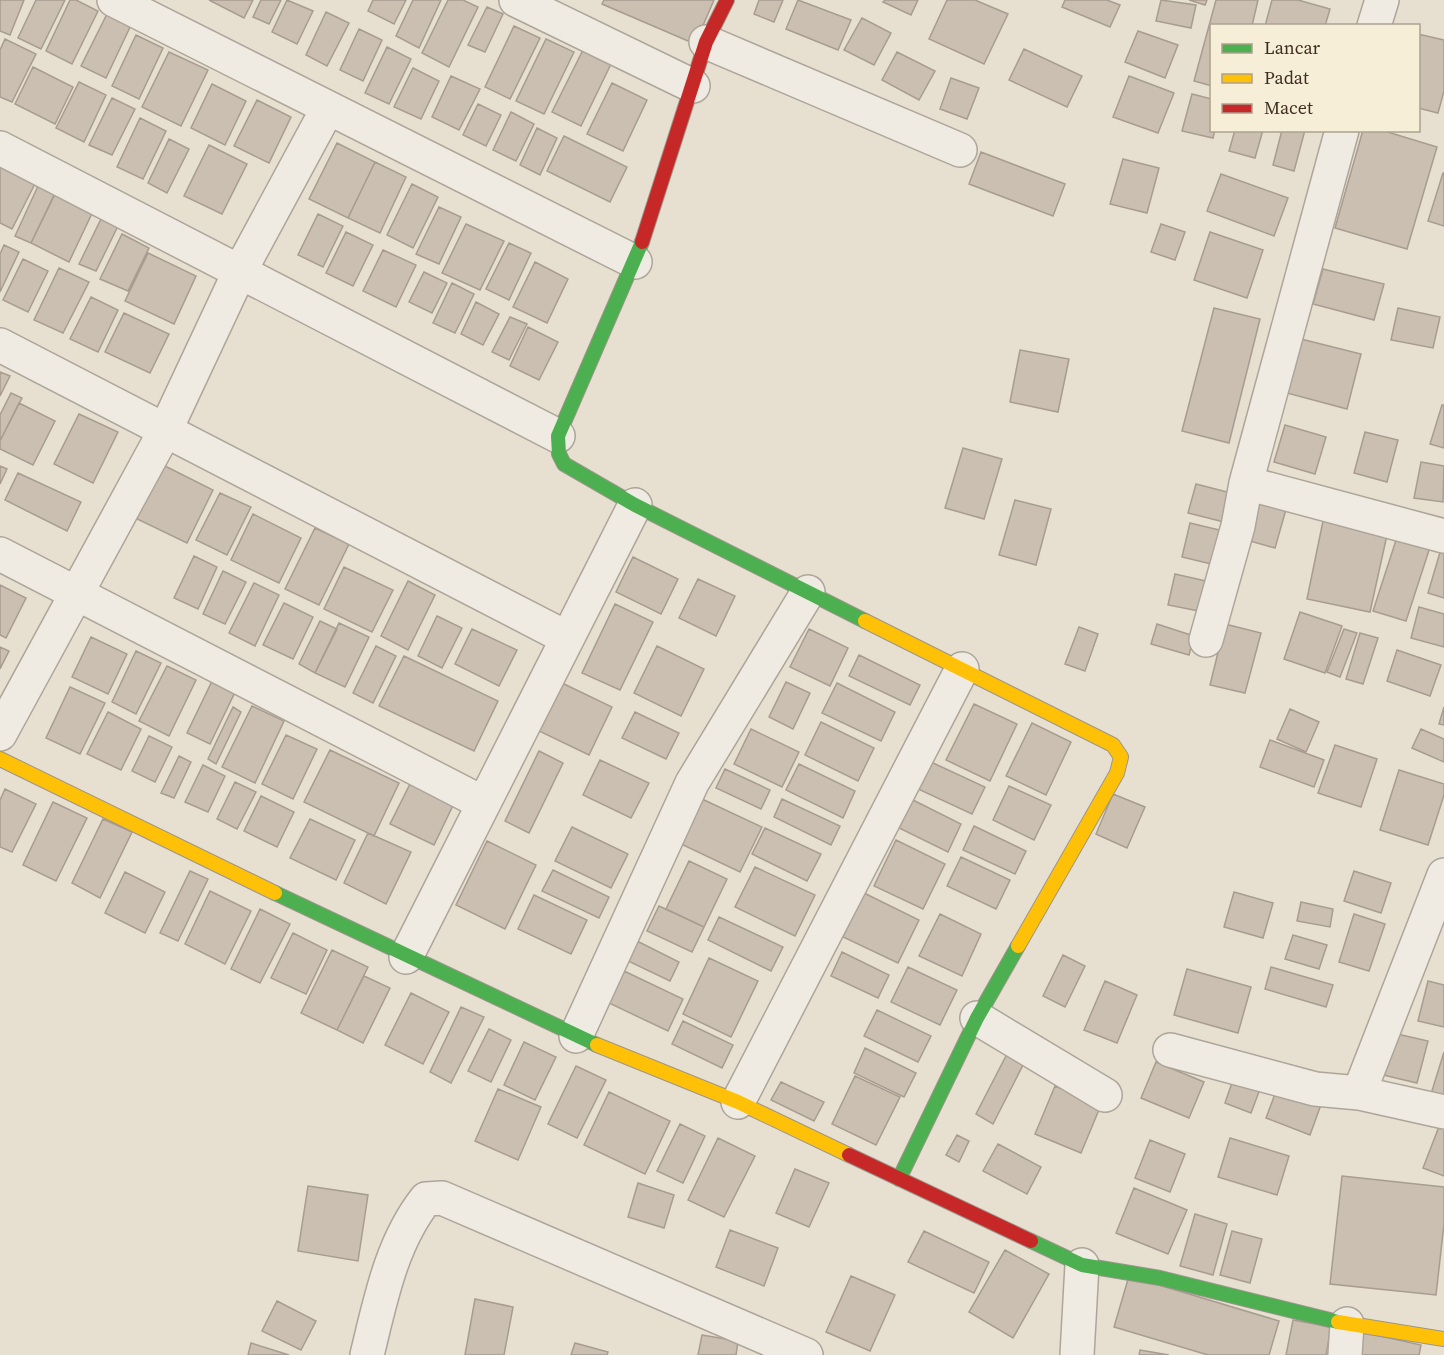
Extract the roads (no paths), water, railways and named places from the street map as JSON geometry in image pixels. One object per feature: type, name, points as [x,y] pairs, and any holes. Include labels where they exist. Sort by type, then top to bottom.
[{"type":"street","points":[[114,0],[635,262]]},
{"type":"street","points":[[516,0],[693,86]]},
{"type":"street","points":[[727,0],[706,42],[635,262],[558,436],[559,454],[564,464],[635,505],[1113,745],[1121,757],[1118,773],[976,1018],[899,1179]]},
{"type":"street","points":[[1375,24],[1382,0]]},
{"type":"street","points":[[706,42],[960,150]]},
{"type":"street","points":[[0,734],[165,431],[240,271],[328,108]]},
{"type":"street","points":[[1206,640],[1238,526],[1246,483],[1341,132]]},
{"type":"street","points":[[0,148],[558,436]]},
{"type":"street","points":[[0,345],[567,638]]},
{"type":"street","points":[[1246,483],[1444,536]]},
{"type":"street","points":[[406,957],[635,505]]},
{"type":"street","points":[[0,554],[483,803]]},
{"type":"street","points":[[576,1036],[692,783],[808,592]]},
{"type":"street","points":[[738,1102],[962,669]]},
{"type":"street","points":[[0,759],[406,957],[576,1036],[738,1102],[1082,1265],[1160,1278],[1346,1340],[1444,1339]]},
{"type":"street","points":[[1359,1093],[1444,875]]},
{"type":"street","points":[[976,1018],[1105,1095]]},
{"type":"street","points":[[1170,1050],[1316,1089],[1359,1093],[1444,1112]]},
{"type":"street","points":[[367,1355],[386,1279],[413,1216],[426,1199],[442,1198],[806,1355]]},
{"type":"street","points":[[1077,1355],[1082,1265]]}]
